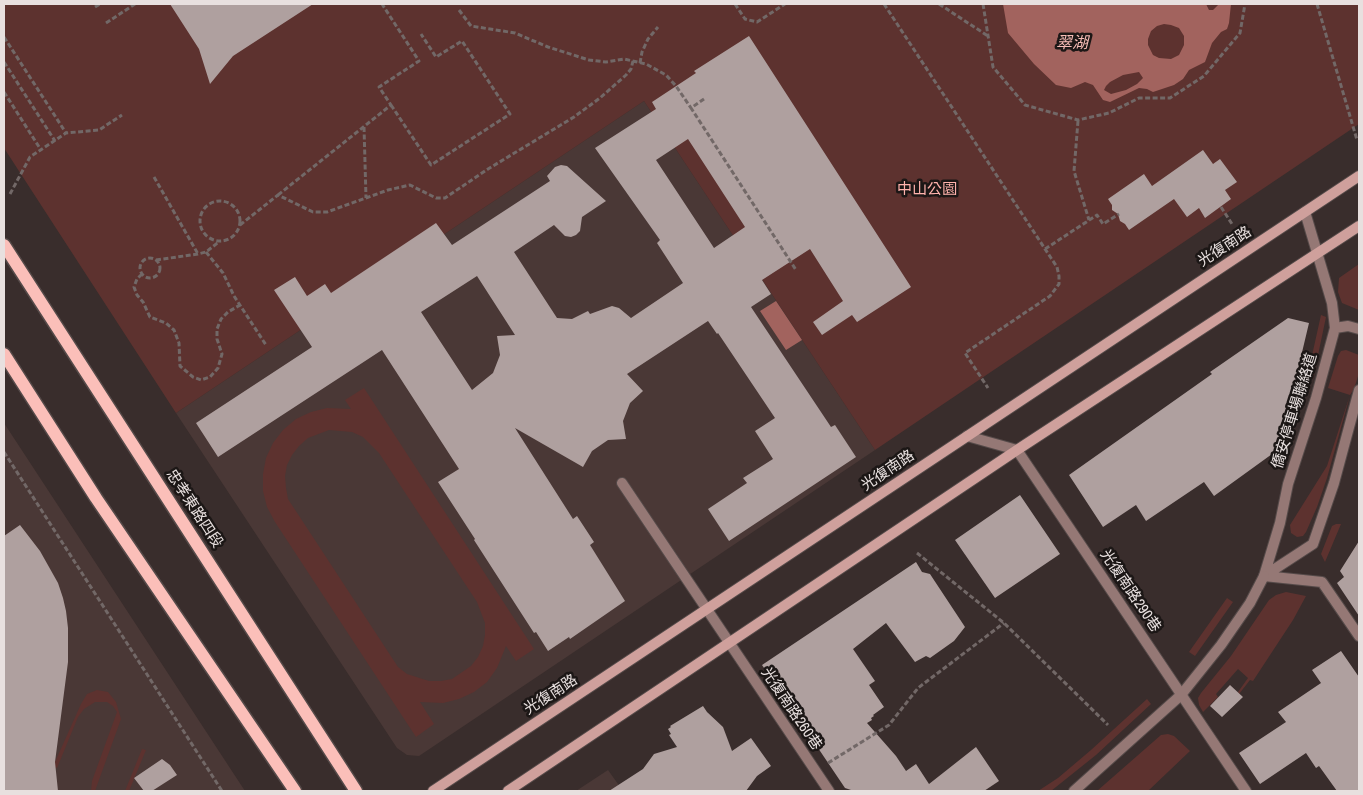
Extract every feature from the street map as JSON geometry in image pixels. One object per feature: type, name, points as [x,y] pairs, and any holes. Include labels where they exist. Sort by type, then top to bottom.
[{"type":"main road","name":"光復南路","points":[[433,791],[1359,176]]},
{"type":"main road","points":[[508,791],[1017,450],[1359,226]]},
{"type":"main road","name":"忠孝東路四段","points":[[4,245],[356,791]]},
{"type":"main road","points":[[4,354],[96,498],[295,791]]},
{"type":"street","name":"僑安停車場聯絡道","points":[[1074,791],[1182,695],[1221,646],[1250,603],[1264,576],[1280,522],[1288,484],[1316,398],[1335,328],[1332,303],[1305,212]]},
{"type":"street","points":[[1335,328],[1348,326],[1359,329]]},
{"type":"street","name":"僑安停車場聯絡道","points":[[1264,576],[1314,544],[1334,484],[1359,390]]},
{"type":"street","points":[[967,436],[1017,450]]},
{"type":"street","name":"光復南路290巷","points":[[1017,450],[1246,791]]},
{"type":"street","name":"光復南路260巷","points":[[622,483],[829,791]]},
{"type":"street","points":[[1264,576],[1322,582],[1359,636]]},
{"type":"path","points":[[95,7],[100,4]]},
{"type":"path","points":[[106,23],[135,4]]},
{"type":"path","points":[[382,4],[419,61],[379,87],[430,166],[510,114],[462,41],[436,57],[421,34]]},
{"type":"path","points":[[735,4],[744,19],[757,22],[784,4]]},
{"type":"path","points":[[884,4],[1057,267],[1059,284],[1050,296],[965,353],[988,388]]},
{"type":"path","points":[[939,4],[988,36]]},
{"type":"path","points":[[983,4],[993,67],[1026,105],[1078,120],[1109,113],[1139,98],[1170,98],[1204,76],[1240,33],[1245,4]]},
{"type":"path","points":[[1317,4],[1357,140]]},
{"type":"path","points":[[459,10],[471,26],[516,33],[548,47],[589,60],[606,62],[624,60],[646,64],[666,75],[691,108],[796,270]]},
{"type":"path","points":[[640,63],[642,52],[648,39],[658,27]]},
{"type":"path","points":[[4,37],[66,133]]},
{"type":"path","points":[[4,62],[55,141]]},
{"type":"path","points":[[278,195],[313,212],[327,212],[410,185],[436,198],[445,198],[488,169],[574,117],[600,98],[626,75],[634,62]]},
{"type":"path","points":[[4,92],[41,150]]},
{"type":"path","points":[[691,108],[704,99]]},
{"type":"path","points":[[240,225],[391,105]]},
{"type":"path","points":[[10,194],[30,157],[66,133],[99,130],[122,115]]},
{"type":"path","points":[[1078,120],[1074,171],[1089,220]]},
{"type":"path","points":[[364,127],[366,198]]},
{"type":"path","points":[[154,178],[198,254]]},
{"type":"path","points":[[142,274],[141,264],[145,260],[206,252],[220,241],[231,238],[237,232],[240,225],[239,214],[234,206],[218,201],[209,204],[203,210],[200,219],[201,228],[206,235],[220,241]]},
{"type":"path","points":[[1221,207],[1232,224]]},
{"type":"path","points":[[1045,249],[1097,214],[1104,224],[1118,214]]},
{"type":"path","points":[[206,252],[223,273],[240,306],[266,345]]},
{"type":"path","points":[[142,274],[151,278],[159,273],[160,268],[156,260]]},
{"type":"path","points":[[142,274],[137,279],[134,287],[137,295],[143,302],[150,317],[166,323],[174,330],[179,343],[180,366],[193,377],[201,380],[210,377],[218,368],[222,354],[217,339],[217,329],[222,319],[228,312],[240,306]]},
{"type":"path","points":[[4,452],[222,791]]},
{"type":"path","points":[[917,553],[1004,623],[1108,725]]},
{"type":"path","points":[[815,771],[889,725],[918,688],[1004,623]]},
{"type":"shaded area","points":[[644,101],[875,450],[419,756],[407,755],[397,748],[176,413]]},
{"type":"shaded area","points":[[4,423],[245,791],[4,791]]},
{"type":"shaded area","points":[[608,770],[623,791],[576,791]]},
{"type":"green space","name":"中山公園","points":[[4,4],[1359,4],[1359,124],[875,450],[644,101],[176,413],[4,148]]},
{"type":"green space","points":[[1359,264],[1359,310],[1342,303],[1338,292],[1339,278]]},
{"type":"green space","points":[[1321,315],[1326,317],[1313,379],[1307,378]]},
{"type":"green space","points":[[1346,350],[1359,355],[1359,373],[1350,395],[1328,388],[1338,356],[1341,351]]},
{"type":"green space","points":[[364,388],[534,649],[516,661],[506,646],[497,668],[487,682],[474,692],[459,699],[443,703],[420,702],[434,724],[416,737],[275,522],[267,507],[263,491],[263,474],[266,458],[273,443],[283,430],[296,419],[311,412],[327,408],[351,409],[345,400]],"holes":[[[329,430],[352,432],[363,437],[379,453],[477,602],[485,623],[483,646],[471,666],[452,679],[429,681],[407,674],[398,667],[288,499],[285,476],[287,465],[299,446],[308,438]]]},
{"type":"green space","points":[[1350,395],[1317,507],[1306,532],[1303,536],[1297,537],[1291,533],[1290,525],[1327,466]]},
{"type":"green space","points":[[1341,524],[1325,562],[1321,554],[1332,526]]},
{"type":"green space","points":[[1286,592],[1306,596],[1293,620],[1253,681],[1250,680],[1239,694],[1238,692],[1248,678],[1238,669],[1216,694],[1218,697],[1203,712],[1198,698],[1201,693],[1231,656],[1269,600],[1276,595]]},
{"type":"green space","points":[[1227,598],[1233,602],[1195,656],[1189,652]]},
{"type":"green space","points":[[97,690],[108,692],[116,702],[121,719],[95,791],[91,791],[92,781],[117,712],[113,706],[107,702],[95,702],[84,709],[78,717],[57,768],[55,767],[55,762],[81,704],[87,694]]},
{"type":"green space","points":[[1147,699],[1151,704],[1096,755],[1051,791],[1038,791],[1058,778]]},
{"type":"green space","points":[[1168,734],[1174,736],[1190,751],[1148,791],[1097,791],[1161,735]]},
{"type":"green space","points":[[142,749],[146,750],[129,791],[125,791]]},
{"type":"water","name":"翠湖","points":[[1003,4],[1206,4],[1209,10],[1213,10],[1219,4],[1231,4],[1227,29],[1221,32],[1212,43],[1205,62],[1189,70],[1183,79],[1174,85],[1153,92],[1139,88],[1110,102],[1103,100],[1093,85],[1085,82],[1071,88],[1056,85],[1034,64],[1008,33]],"holes":[[[1164,24],[1179,28],[1184,36],[1184,45],[1179,55],[1171,59],[1159,58],[1153,55],[1148,45],[1151,31],[1157,26]],[[1139,72],[1143,78],[1126,90],[1111,94],[1104,90],[1110,82],[1123,75]]]},
{"type":"water","points":[[776,301],[802,340],[786,350],[760,311]]},
{"type":"building","points":[[170,4],[313,4],[233,56],[210,84],[199,49]]},
{"type":"building","points":[[749,36],[911,287],[857,322],[852,315],[822,335],[813,322],[843,301],[810,249],[762,280],[771,294],[751,307],[831,427],[835,425],[856,457],[729,541],[708,509],[747,483],[743,478],[773,459],[755,431],[775,418],[708,321],[627,374],[643,391],[630,403],[623,421],[626,439],[608,440],[592,451],[583,467],[515,428],[573,519],[577,516],[594,542],[590,545],[625,601],[570,639],[569,637],[548,651],[536,632],[534,633],[438,482],[459,469],[382,350],[218,457],[196,423],[312,347],[274,290],[295,277],[307,296],[325,284],[331,293],[436,223],[452,245],[550,181],[547,176],[555,167],[567,166],[606,201],[582,217],[580,231],[576,235],[571,237],[565,236],[554,225],[514,252],[557,318],[572,319],[588,311],[590,314],[612,306],[619,308],[631,318],[683,283],[657,243],[660,240],[595,148],[656,109],[652,102],[696,73],[694,71]],"holes":[[[688,139],[745,227],[714,248],[656,160]],[[477,276],[515,335],[497,336],[500,355],[493,373],[472,390],[421,312]]]},
{"type":"building","points":[[1203,150],[1213,164],[1220,159],[1237,182],[1225,190],[1231,199],[1205,218],[1199,208],[1187,217],[1174,199],[1129,230],[1120,221],[1118,214],[1112,210],[1112,205],[1108,199],[1144,174],[1152,186]]},
{"type":"building","points":[[1288,318],[1309,323],[1279,449],[1214,496],[1204,482],[1146,521],[1136,505],[1103,527],[1069,475],[1212,374],[1210,372]]},
{"type":"building","points":[[1020,495],[1060,554],[995,598],[955,540]]},
{"type":"building","points":[[20,525],[40,551],[58,583],[66,611],[68,662],[55,762],[58,791],[4,791],[4,536]]},
{"type":"building","points":[[1359,541],[1359,616],[1337,583],[1344,577],[1340,571]]},
{"type":"building","points":[[916,562],[922,572],[930,574],[965,627],[954,641],[930,658],[926,656],[915,662],[886,623],[853,649],[875,681],[869,685],[884,707],[873,715],[872,720],[867,723],[896,756],[906,771],[916,764],[929,784],[976,747],[999,781],[984,791],[854,791],[845,788],[762,665]]},
{"type":"building","points":[[1341,651],[1359,677],[1359,791],[1337,791],[1319,766],[1316,768],[1306,753],[1260,784],[1239,753],[1286,722],[1278,712],[1321,683],[1312,670]]},
{"type":"building","points":[[1230,685],[1243,697],[1222,717],[1210,706]]},
{"type":"building","points":[[703,706],[723,727],[732,751],[751,738],[771,766],[757,776],[746,791],[609,791],[643,769],[654,754],[677,747],[669,735],[671,734],[668,729]]},
{"type":"building","points":[[162,759],[170,765],[177,775],[152,791],[144,791],[134,778]]}]
